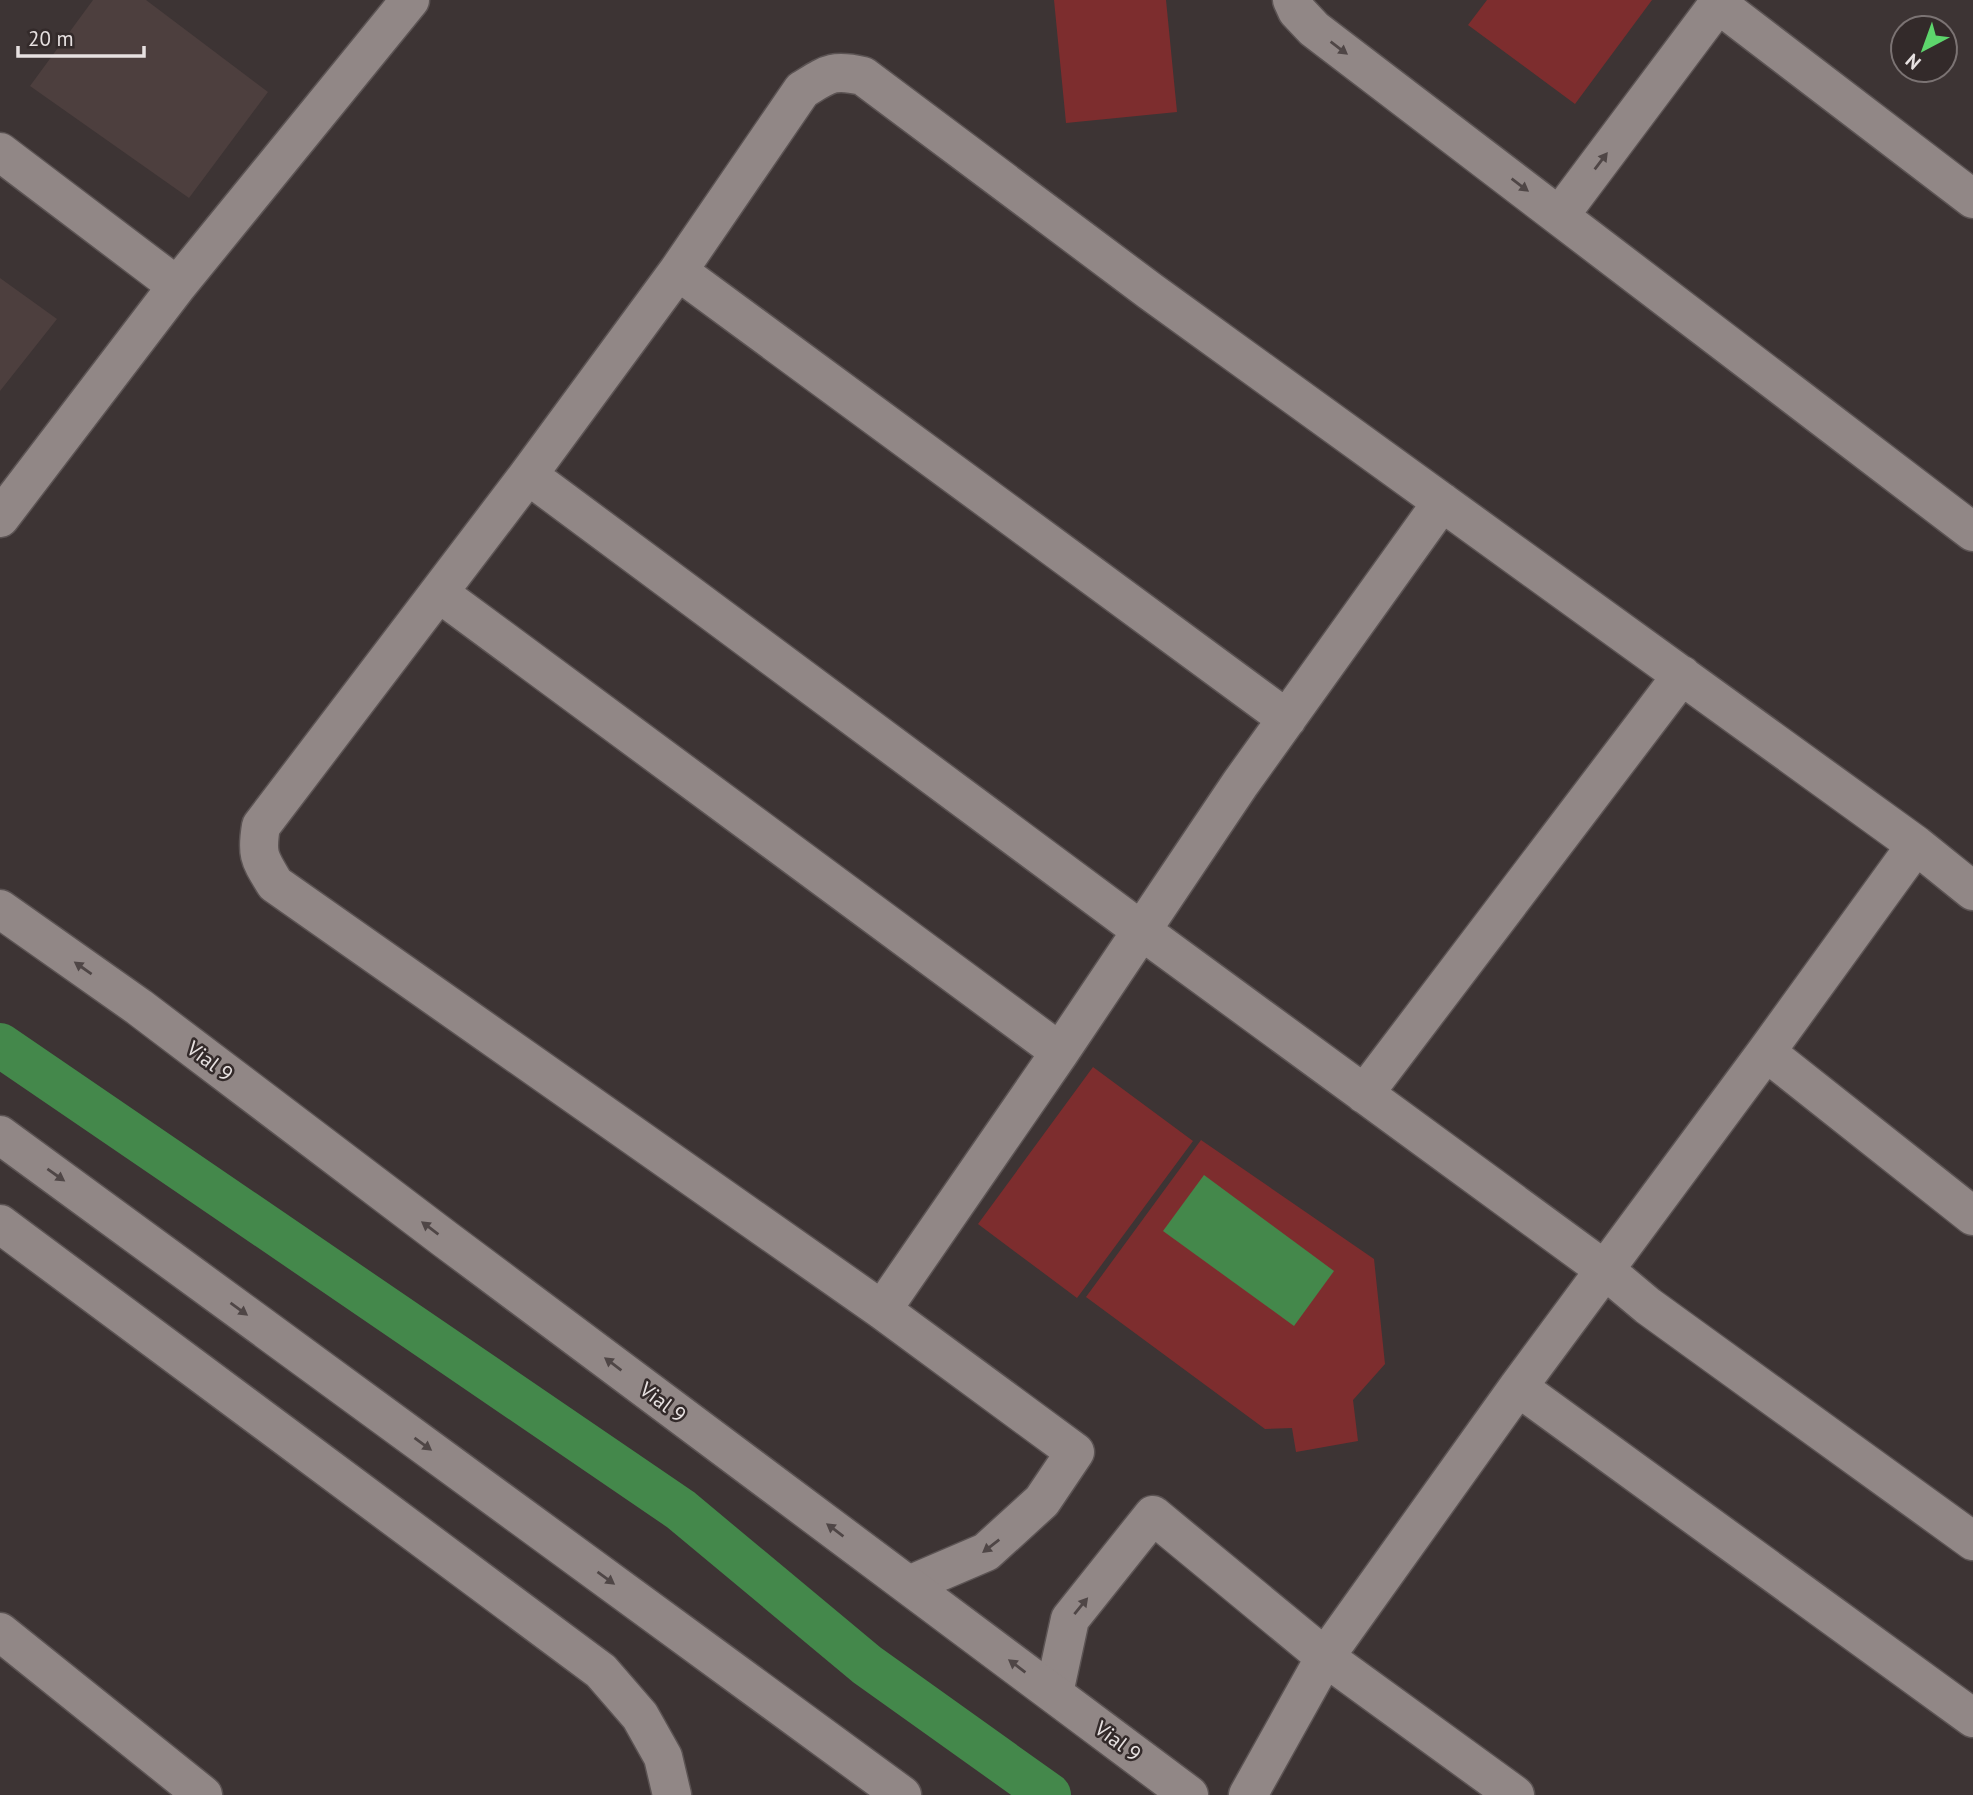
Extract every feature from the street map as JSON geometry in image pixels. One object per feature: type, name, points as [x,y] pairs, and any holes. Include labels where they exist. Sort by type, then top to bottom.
[{"type":"street","points":[[0,518],[177,286],[410,0]]},
{"type":"street","points":[[1560,215],[1719,2],[1973,199]]},
{"type":"street","points":[[1287,4],[1314,29],[1973,532]]},
{"type":"street","points":[[909,1585],[986,1552],[1042,1501],[1075,1452],[882,1310],[275,884],[260,859],[258,847],[261,826],[528,475],[678,271],[802,90],[830,73],[847,72],[863,76],[1150,291],[1682,674],[1916,845],[1973,891]]},
{"type":"street","points":[[0,152],[177,286]]},
{"type":"street","points":[[678,271],[1287,719]]},
{"type":"street","points":[[528,475],[1142,931],[1605,1270],[1648,1306],[1973,1541]]},
{"type":"street","points":[[882,1310],[1240,784],[1442,502]]},
{"type":"street","points":[[439,593],[1060,1052]]},
{"type":"street","points":[[1364,1094],[1682,674]]},
{"type":"street","points":[[1248,1795],[1325,1657],[1518,1387],[1916,845]]},
{"type":"street","name":"Vial 9","points":[[0,908],[139,1007],[1189,1795]]},
{"type":"street","points":[[1766,1052],[1973,1216]]},
{"type":"street","points":[[0,1135],[902,1795]]},
{"type":"street","points":[[0,1224],[601,1671],[640,1716],[663,1757],[672,1795]]},
{"type":"street","points":[[1518,1387],[1973,1718]]},
{"type":"street","points":[[1054,1693],[1070,1619],[1153,1515],[1325,1657],[1514,1795]]},
{"type":"street","points":[[0,1632],[203,1795]]},
{"type":"shaded area","points":[[93,0],[146,0],[268,92],[189,198],[30,86]]},
{"type":"shaded area","points":[[1054,0],[1166,0],[1177,112],[1066,123]]},
{"type":"shaded area","points":[[1487,0],[1652,0],[1575,104],[1468,25]]},
{"type":"shaded area","points":[[0,278],[57,319],[0,391]]},
{"type":"shaded area","points":[[1093,1067],[1193,1141],[1077,1298],[978,1224]]},
{"type":"shaded area","points":[[1201,1140],[1374,1259],[1385,1364],[1353,1400],[1358,1441],[1296,1452],[1292,1428],[1265,1429],[1086,1297]]},
{"type":"shaded area","points":[[1204,1175],[1334,1271],[1294,1326],[1163,1231]]},
{"type":"waterway","points":[[0,1045],[681,1510],[867,1665],[1049,1795]]}]
